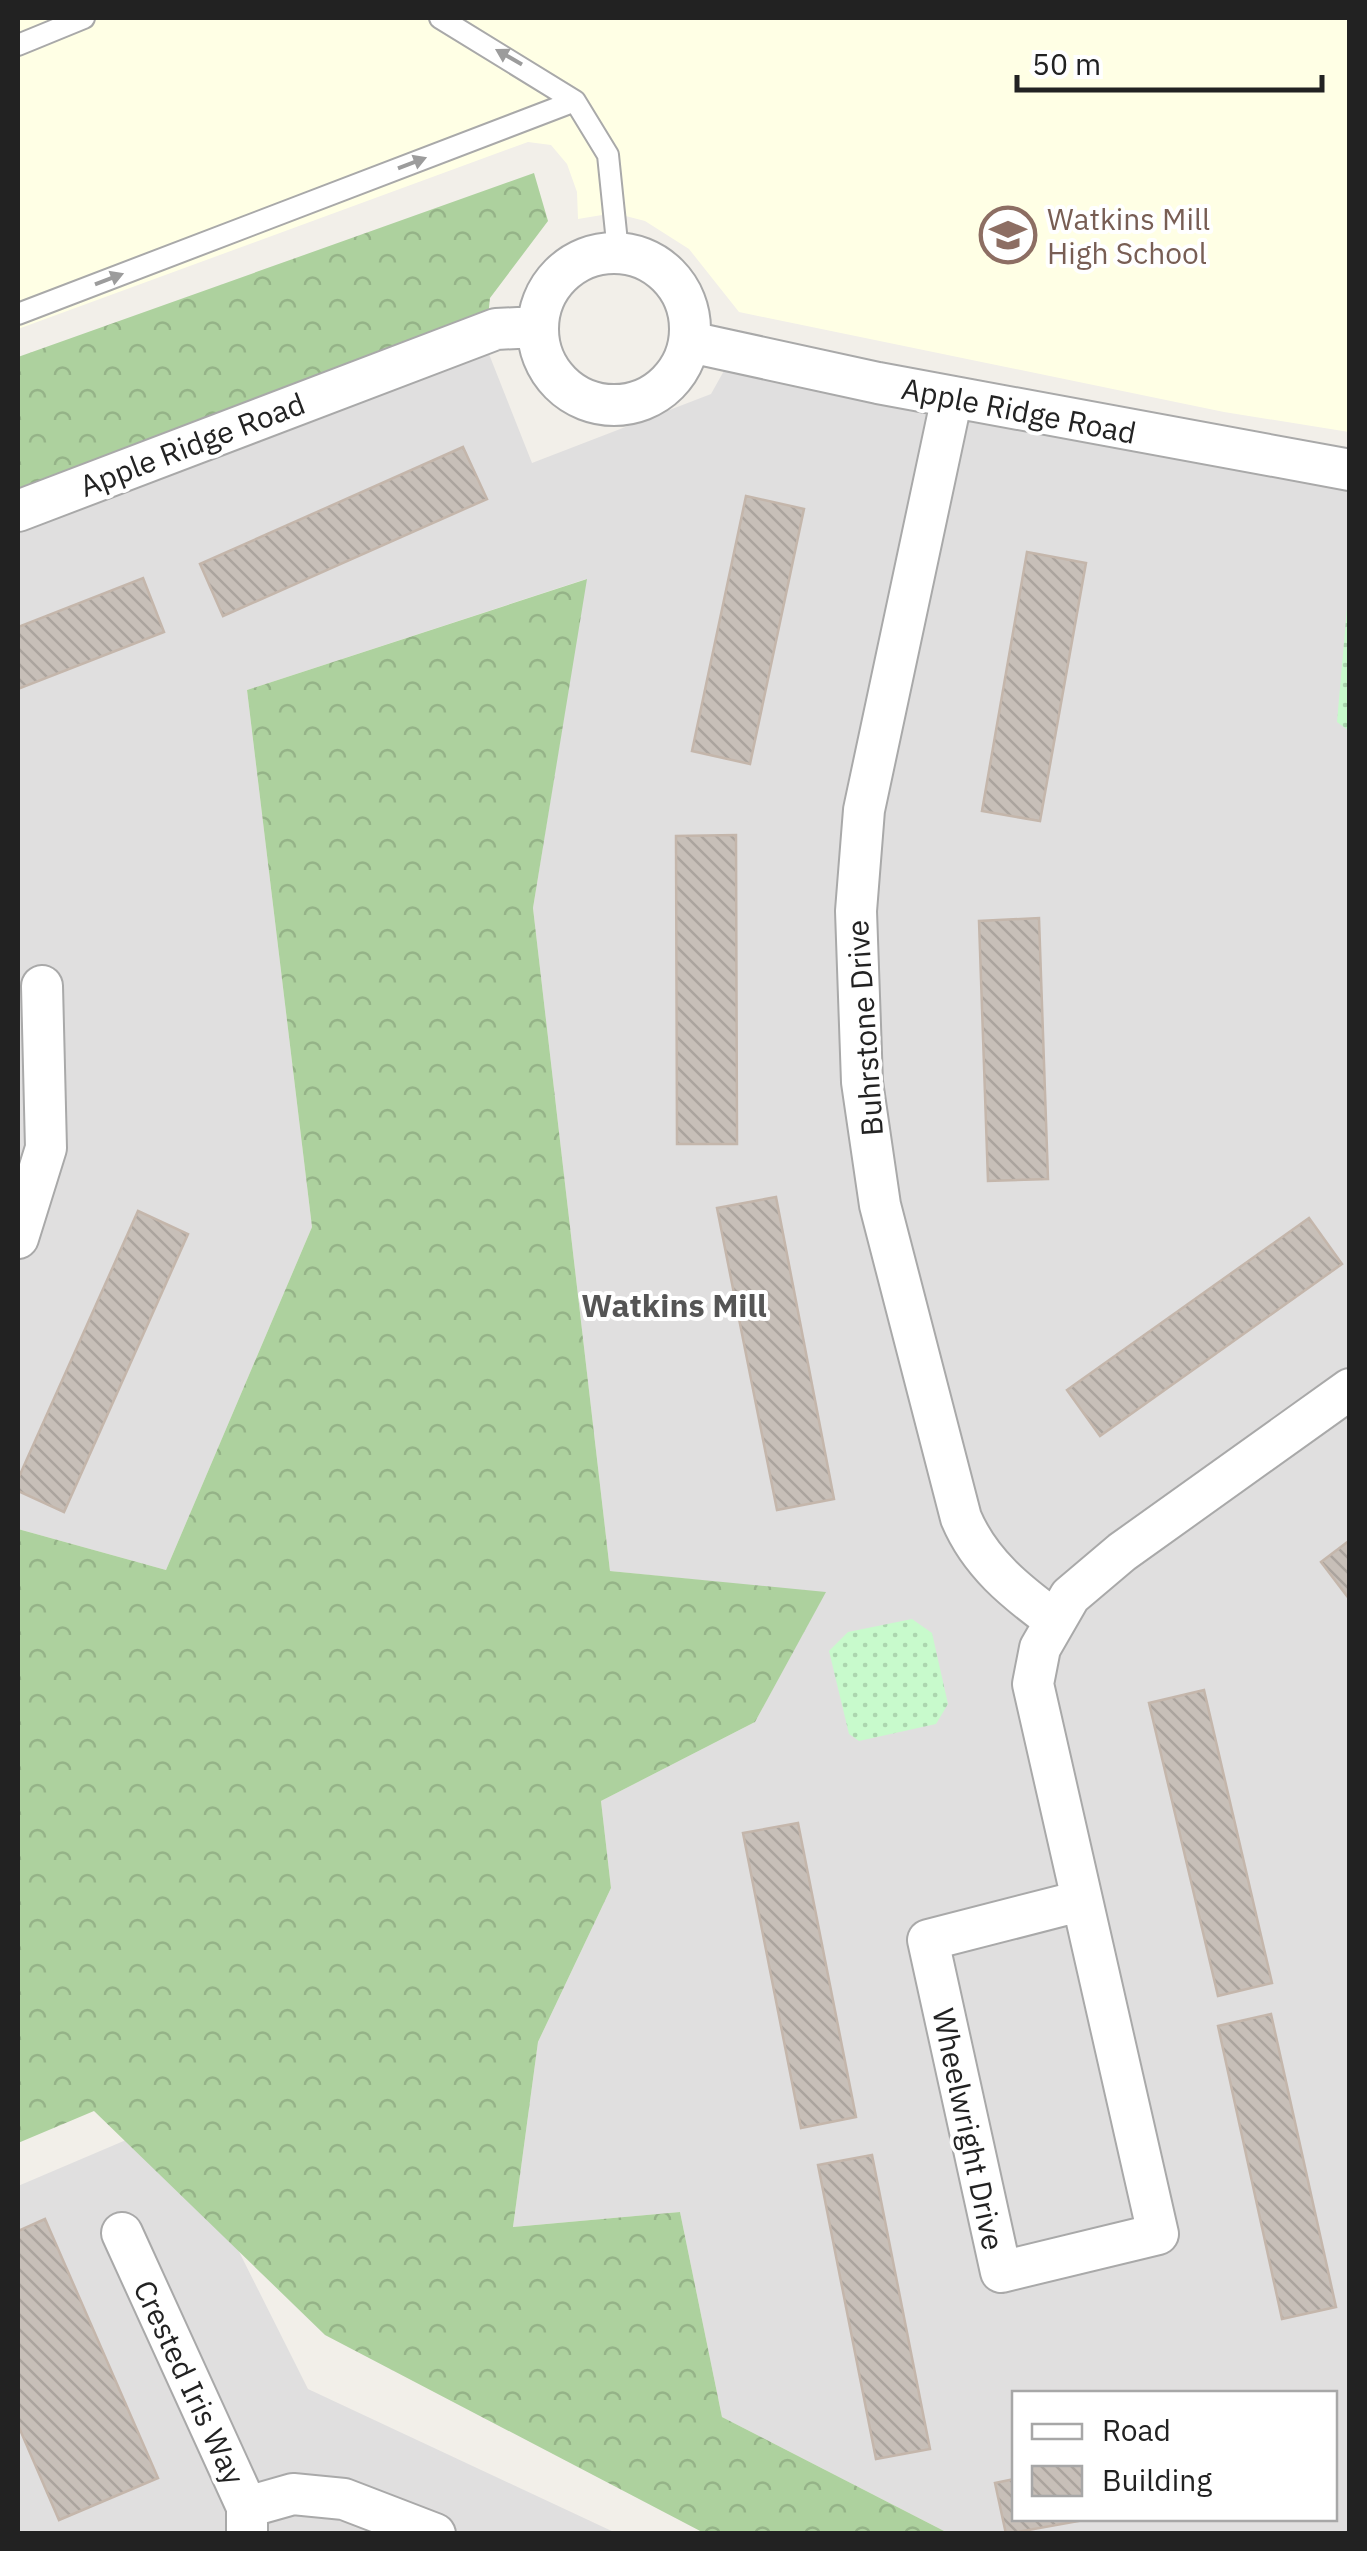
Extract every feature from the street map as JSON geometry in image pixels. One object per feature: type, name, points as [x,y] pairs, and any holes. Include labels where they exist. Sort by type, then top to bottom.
[{"type":"street","points":[[618,252],[636,255],[662,269],[676,284],[688,311],[690,342],[672,378],[657,392],[620,405],[594,402],[564,386],[543,358],[537,327],[545,296],[555,279],[570,266],[594,255],[618,252]]},
{"type":"street","name":"Apple Ridge Road","points":[[18,510],[496,329],[537,327]]},
{"type":"street","name":"Apple Ridge Road","points":[[690,342],[952,397],[1350,470]]},
{"type":"street","name":"Buhrstone Drive","points":[[952,397],[864,810],[856,911],[862,1082],[892,1262],[961,1518],[970,1540],[1005,1584],[1053,1619]]},
{"type":"street","points":[[18,1238],[46,1148],[42,986]]},
{"type":"street","name":"Wheelwright Drive","points":[[1080,1902],[928,1940],[1001,2272],[1158,2234],[1033,1684],[1040,1648],[1053,1619],[1070,1596],[1122,1552],[1350,1389]]},
{"type":"street","name":"Crested Iris Way","points":[[122,2233],[247,2520]]},
{"type":"street","points":[[247,2520],[293,2494],[344,2499],[434,2534]]},
{"type":"lane","points":[[18,45],[84,18]]},
{"type":"lane","points":[[440,18],[575,101],[608,154],[618,252]]},
{"type":"lane","points":[[18,314],[575,101]]},
{"type":"shaded area","name":"Watkins Mill High School","points":[[18,18],[1349,18],[1349,432],[1224,412],[739,312],[689,249],[645,221],[614,213],[578,219],[577,192],[567,164],[551,145],[528,142],[18,329]]},
{"type":"shaded area","points":[[485,344],[532,463],[711,394],[730,360],[1349,477],[1349,2531],[948,2533],[722,2417],[680,2212],[513,2227],[538,2042],[611,1888],[601,1801],[755,1722],[825,1593],[610,1571],[533,908],[586,579],[247,690],[312,1227],[166,1570],[18,1529],[18,521]]},
{"type":"shaded area","points":[[173,2120],[308,2389],[616,2533],[18,2534],[18,2186]]},
{"type":"green space","points":[[534,173],[548,221],[490,298],[488,317],[18,495],[18,357]]},
{"type":"green space","points":[[587,579],[533,908],[610,1571],[826,1592],[755,1722],[601,1801],[611,1888],[538,2042],[513,2227],[680,2212],[722,2417],[948,2533],[704,2533],[325,2335],[94,2111],[18,2143],[18,1529],[166,1570],[312,1227],[247,690]]},
{"type":"green space","points":[[1349,585],[1349,731],[1337,722]]},
{"type":"green space","points":[[912,1619],[932,1633],[948,1704],[936,1724],[859,1741],[849,1734],[829,1651],[848,1632]]},
{"type":"building","points":[[463,447],[487,499],[223,616],[200,564]]},
{"type":"building","points":[[746,496],[804,509],[750,764],[692,751]]},
{"type":"building","points":[[1027,552],[1086,563],[1040,821],[982,811]]},
{"type":"building","points":[[143,578],[164,632],[18,689],[18,627]]},
{"type":"building","points":[[736,835],[737,1144],[677,1144],[676,836]]},
{"type":"building","points":[[1039,918],[1048,1179],[988,1181],[979,921]]},
{"type":"building","points":[[776,1197],[834,1499],[777,1510],[717,1208]]},
{"type":"building","points":[[138,1211],[188,1234],[64,1512],[18,1491],[18,1479]]},
{"type":"building","points":[[1309,1218],[1342,1264],[1100,1436],[1067,1390]]},
{"type":"building","points":[[1350,1540],[1350,1600],[1321,1562]]},
{"type":"building","points":[[1204,1690],[1272,1983],[1218,1996],[1149,1703]]},
{"type":"building","points":[[798,1823],[856,2117],[801,2128],[743,1833]]},
{"type":"building","points":[[1271,2014],[1336,2307],[1282,2319],[1218,2026]]},
{"type":"building","points":[[872,2155],[930,2449],[876,2459],[818,2165]]},
{"type":"building","points":[[45,2219],[158,2478],[59,2520],[18,2425],[18,2231]]},
{"type":"building","points":[[1012,2479],[1012,2521],[1078,2521],[1006,2534],[995,2483]]},
{"type":"place","name":"Watkins Mill High School","points":[[1008,235]]},
{"type":"district","name":"Watkins Mill","points":[[674,1305]]}]
